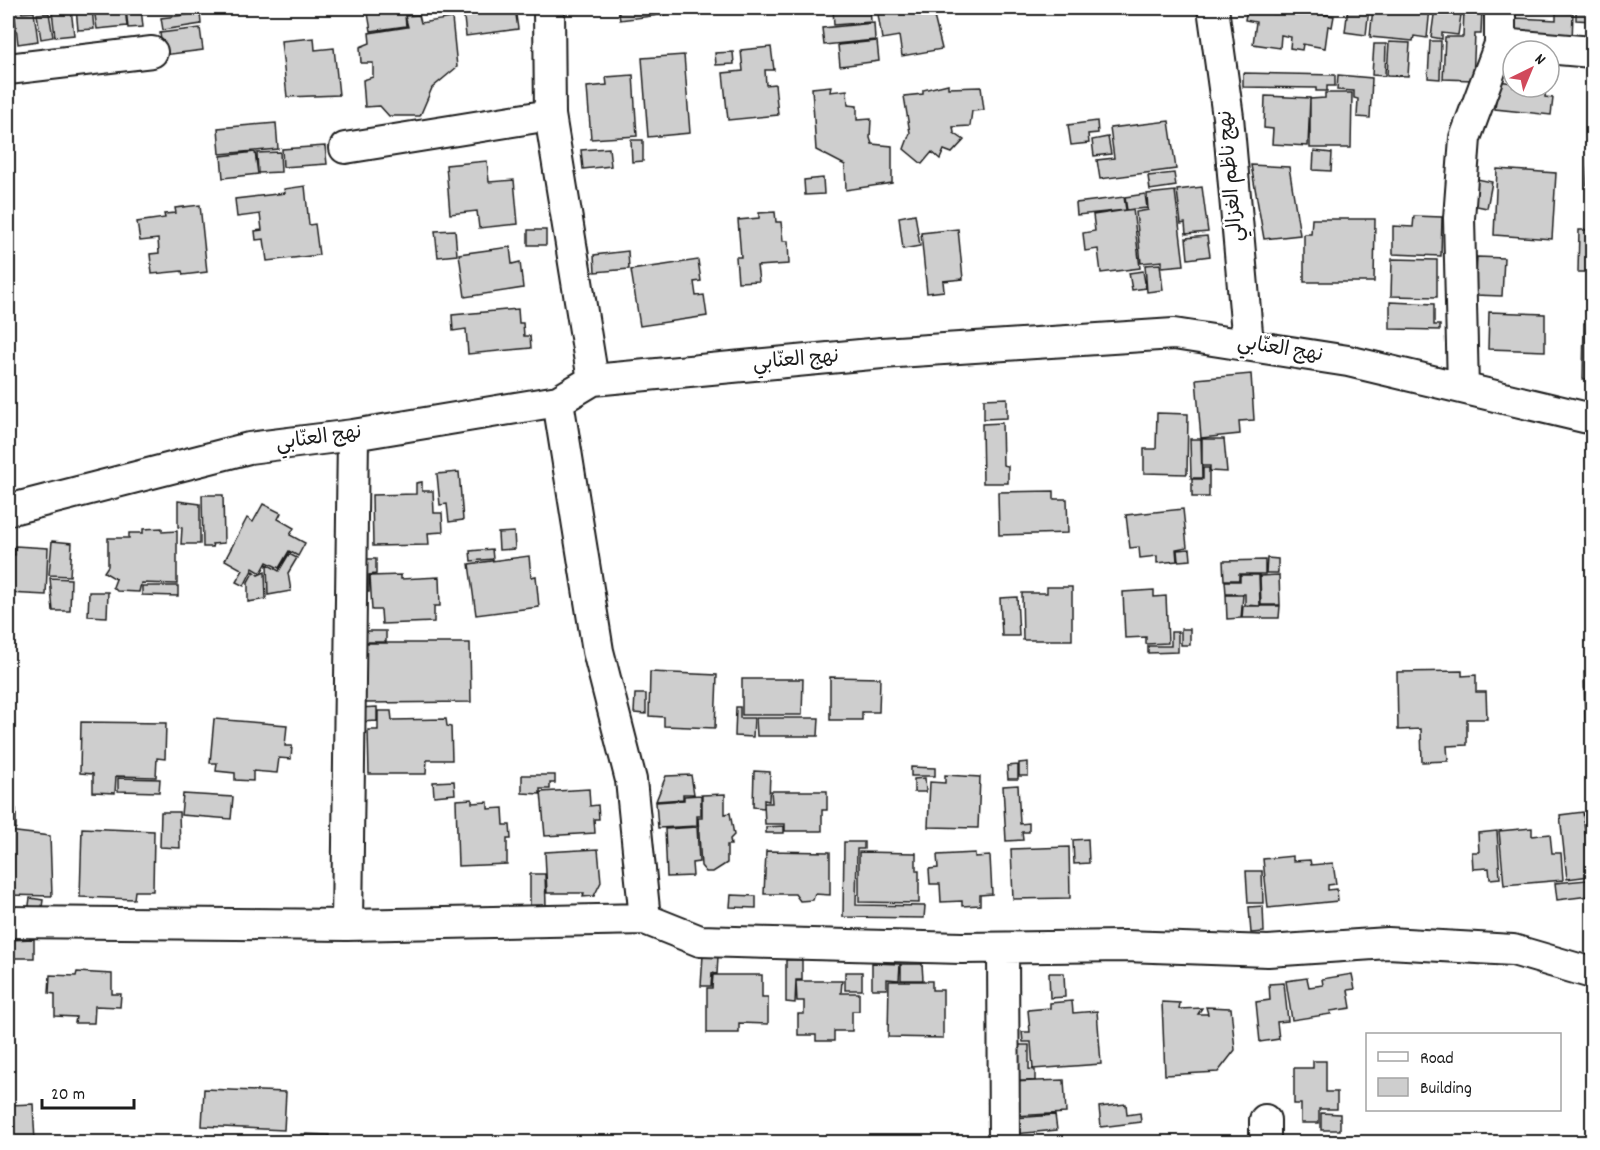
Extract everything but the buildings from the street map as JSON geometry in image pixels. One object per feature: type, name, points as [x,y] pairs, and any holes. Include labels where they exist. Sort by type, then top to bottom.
[{"type":"street","points":[[549,8],[550,115],[594,380]]},
{"type":"street","name":"نهج ناظم الغزالي","points":[[1213,8],[1228,117],[1248,344]]},
{"type":"street","points":[[1463,388],[1459,218],[1465,138],[1500,44],[1500,8]]},
{"type":"street","points":[[1500,44],[1593,52]]},
{"type":"street","points":[[8,69],[153,52]]},
{"type":"street","points":[[345,148],[550,115]]},
{"type":"street","name":"نهج العنّابي","points":[[8,510],[249,448],[353,435],[558,400],[594,380],[1038,341],[1174,334],[1248,344],[1348,361],[1593,418]]},
{"type":"street","points":[[558,400],[598,651],[631,780],[645,919]]},
{"type":"street","points":[[347,925],[353,435]]},
{"type":"street","points":[[8,922],[347,925],[645,919],[700,941],[1004,949],[1125,946],[1268,951],[1388,943],[1513,950],[1593,973]]},
{"type":"street","points":[[1004,949],[1004,1143]]}]
